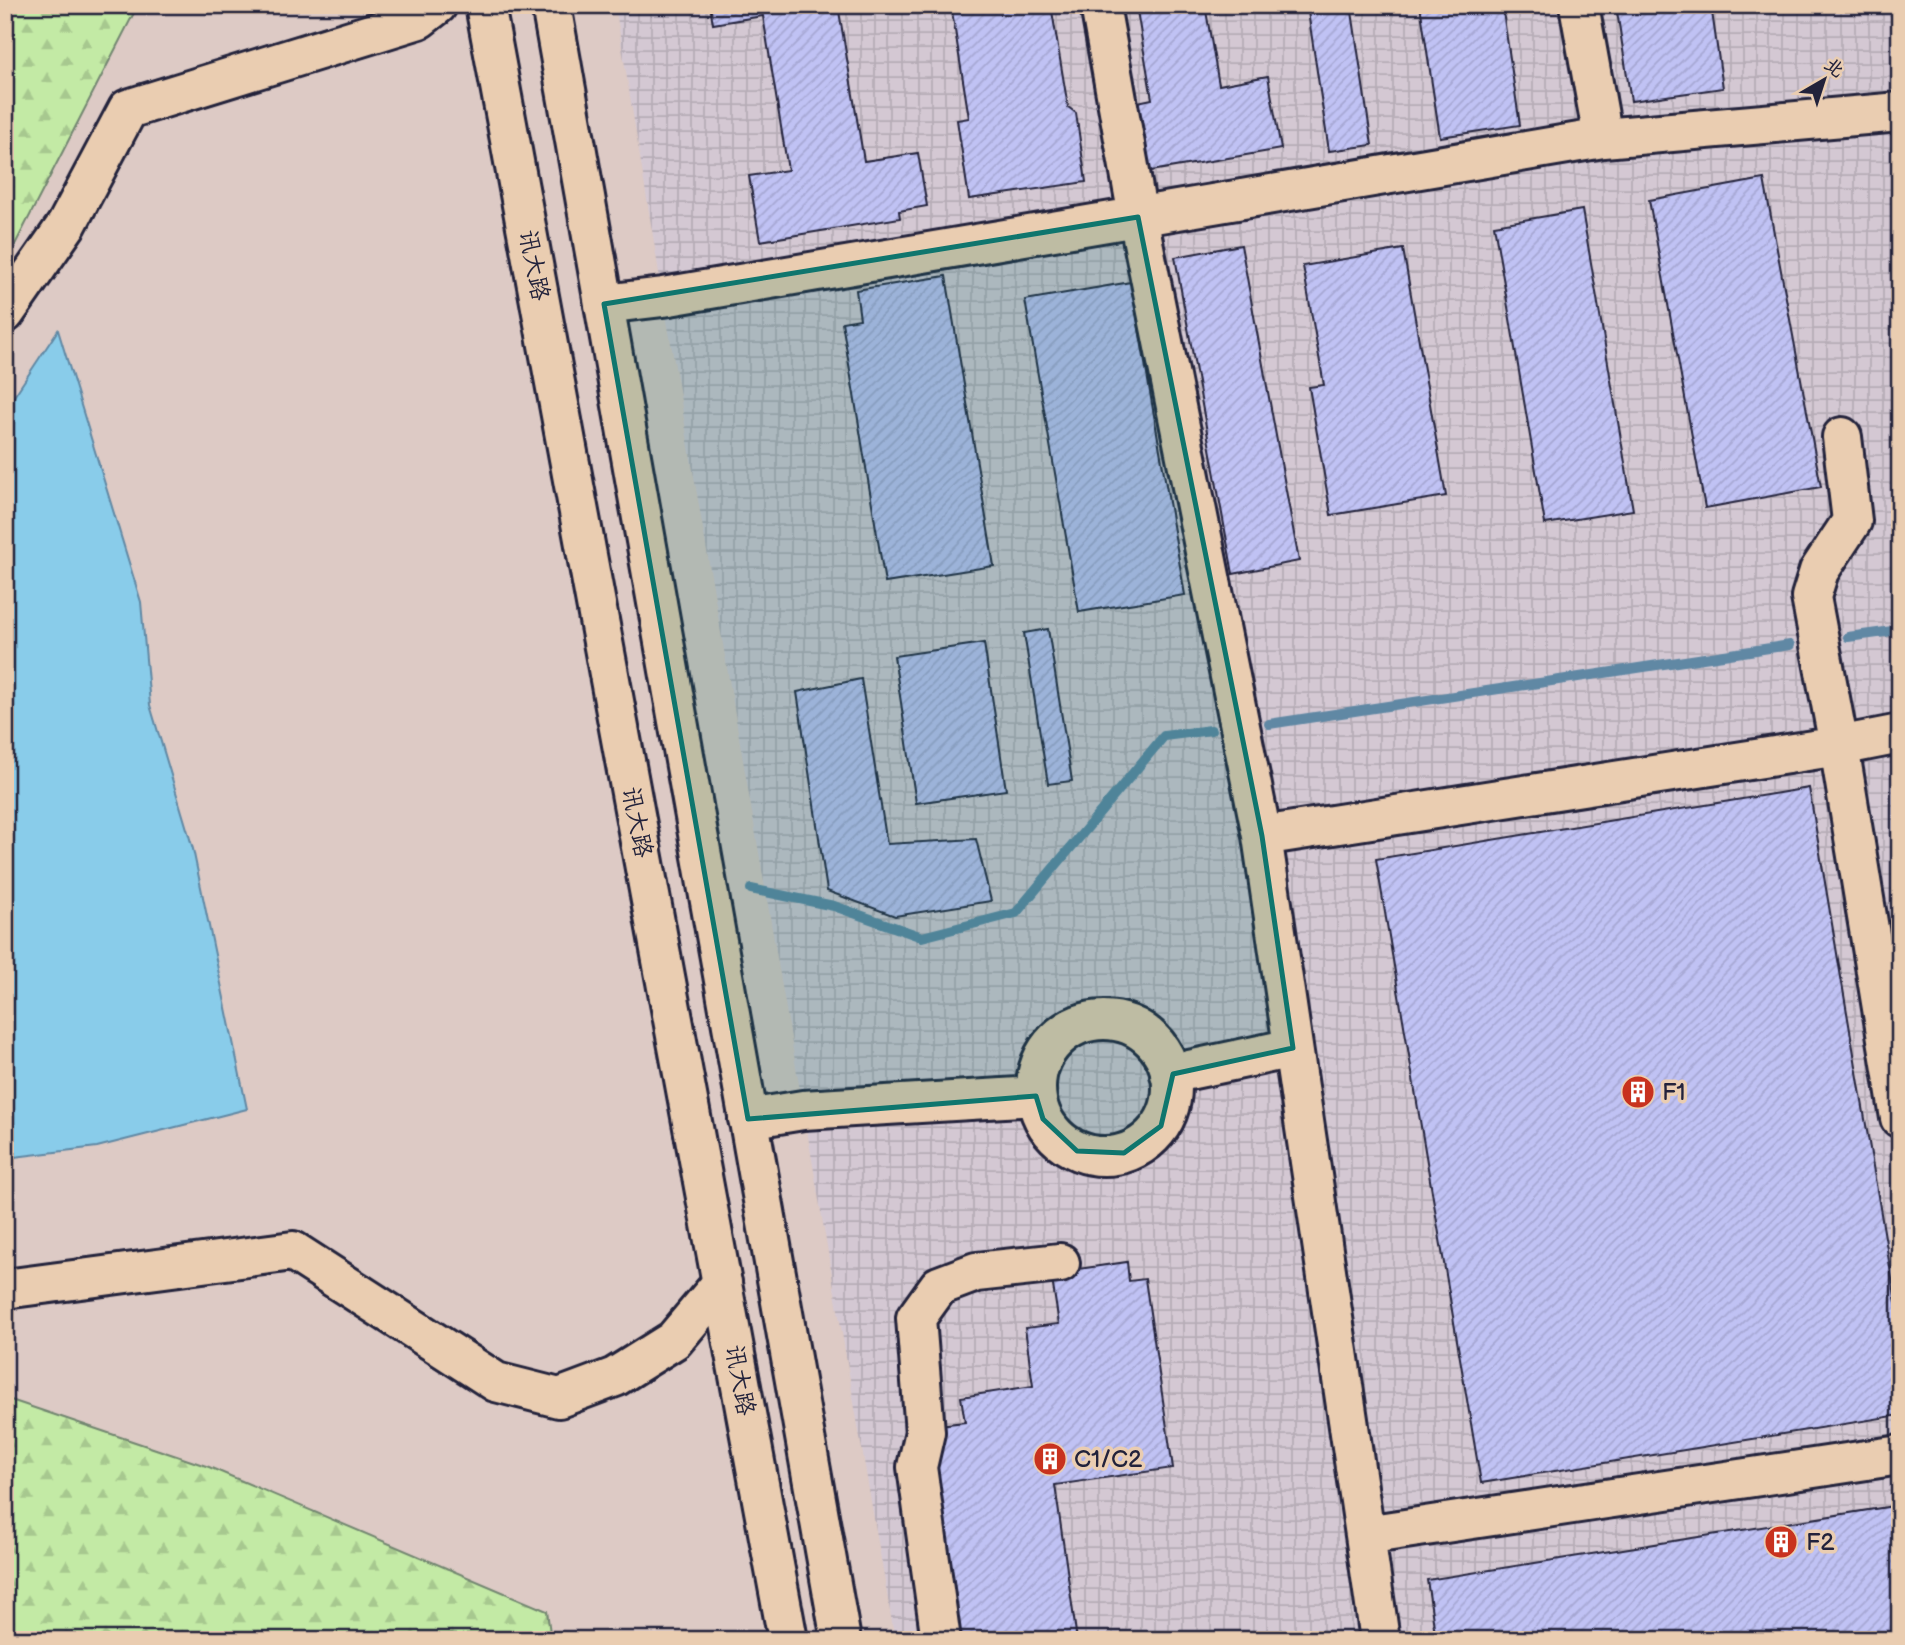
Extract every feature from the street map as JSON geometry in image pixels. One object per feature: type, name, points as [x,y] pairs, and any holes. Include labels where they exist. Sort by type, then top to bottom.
[{"type":"main road","points":[[5,313],[67,224],[128,109],[419,19],[437,5]]},
{"type":"main road","name":"讯大路","points":[[485,5],[788,1640]]},
{"type":"main road","points":[[551,5],[841,1640]]},
{"type":"main road","points":[[1100,5],[1138,217],[1262,836],[1380,1640]]},
{"type":"main road","points":[[1579,5],[1603,138]]},
{"type":"main road","points":[[604,304],[663,297],[1603,138],[1900,112]]},
{"type":"main road","points":[[1842,437],[1852,522],[1819,570],[1811,597],[1839,746],[1900,1118]]},
{"type":"main road","points":[[1262,836],[1839,746],[1900,734]]},
{"type":"main road","points":[[1098,1020],[1120,1021],[1140,1030],[1156,1044],[1167,1062],[1170,1074],[1170,1105],[1161,1126],[1145,1143],[1124,1153],[1100,1156],[1077,1151],[1058,1138],[1043,1119],[1036,1096],[1037,1073],[1045,1053],[1059,1036],[1077,1025],[1098,1020]]},
{"type":"main road","points":[[1170,1074],[1293,1048]]},
{"type":"main road","points":[[748,1119],[803,1110],[1036,1096]]},
{"type":"main road","points":[[5,1289],[293,1251],[496,1382],[559,1398],[615,1377],[674,1340],[722,1283]]},
{"type":"main road","points":[[941,1640],[917,1466],[925,1432],[916,1318],[939,1286],[976,1272],[1060,1263]]},
{"type":"main road","points":[[1365,1535],[1900,1455]]},
{"type":"highlighted area","points":[[1138,217],[1262,836],[1293,1048],[1173,1074],[1161,1126],[1124,1153],[1077,1151],[1043,1119],[1036,1096],[748,1119],[604,304]]},
{"type":"shaded area","points":[[615,5],[1900,5],[1900,1640],[895,1640]]},
{"type":"green space","points":[[5,5],[138,5],[5,264]]},
{"type":"green space","points":[[5,1398],[209,1467],[547,1611],[551,1640],[5,1640]]},
{"type":"water","points":[[58,330],[141,602],[150,705],[193,849],[247,1109],[97,1147],[14,1157],[5,1156],[5,410]]},
{"type":"building","points":[[710,5],[838,5],[864,161],[918,153],[927,206],[899,211],[900,218],[760,241],[749,176],[788,170],[763,16],[713,24]]},
{"type":"building","points":[[951,5],[1051,5],[1068,107],[1076,113],[1086,182],[969,199],[957,120],[969,118]]},
{"type":"building","points":[[1136,5],[1205,5],[1219,85],[1268,76],[1281,149],[1145,172],[1133,103],[1152,99]]},
{"type":"building","points":[[1307,5],[1351,5],[1372,145],[1329,151]]},
{"type":"building","points":[[1420,5],[1502,5],[1520,125],[1440,137]]},
{"type":"building","points":[[1616,5],[1711,5],[1723,88],[1631,101]]},
{"type":"building","points":[[1764,179],[1821,487],[1705,508],[1649,200]]},
{"type":"building","points":[[1582,210],[1633,510],[1545,524],[1494,225]]},
{"type":"building","points":[[1241,245],[1299,561],[1233,574],[1175,257]]},
{"type":"building","points":[[1403,249],[1446,496],[1331,515],[1309,387],[1324,385],[1303,266]]},
{"type":"building","points":[[946,276],[994,566],[885,583],[842,322],[860,319],[856,290]]},
{"type":"building","points":[[1131,282],[1185,595],[1079,612],[1025,300]]},
{"type":"building","points":[[1048,629],[1072,781],[1048,784],[1024,633]]},
{"type":"building","points":[[984,643],[1006,790],[916,803],[894,656]]},
{"type":"building","points":[[861,679],[887,844],[976,839],[991,901],[895,916],[827,891],[797,692]]},
{"type":"building","name":"F1","points":[[1809,788],[1900,1326],[1900,1415],[1481,1483],[1376,859]]},
{"type":"building","name":"C1/C2","points":[[1127,1262],[1129,1281],[1145,1279],[1173,1468],[1055,1485],[1077,1640],[955,1640],[927,1449],[938,1425],[965,1422],[961,1397],[1033,1386],[1025,1328],[1059,1324],[1051,1273]]},
{"type":"building","name":"F2","points":[[1900,1505],[1900,1640],[1436,1640],[1427,1580]]},
{"type":"waterway","points":[[1848,637],[1900,630]]},
{"type":"waterway","points":[[1269,724],[1790,645]]},
{"type":"waterway","points":[[751,889],[834,906],[922,937],[1016,913],[1164,736],[1211,730]]},
{"type":"place","name":"F1","points":[[1638,1092]]},
{"type":"place","name":"C1/C2","points":[[1050,1459]]},
{"type":"place","name":"F2","points":[[1781,1542]]}]
